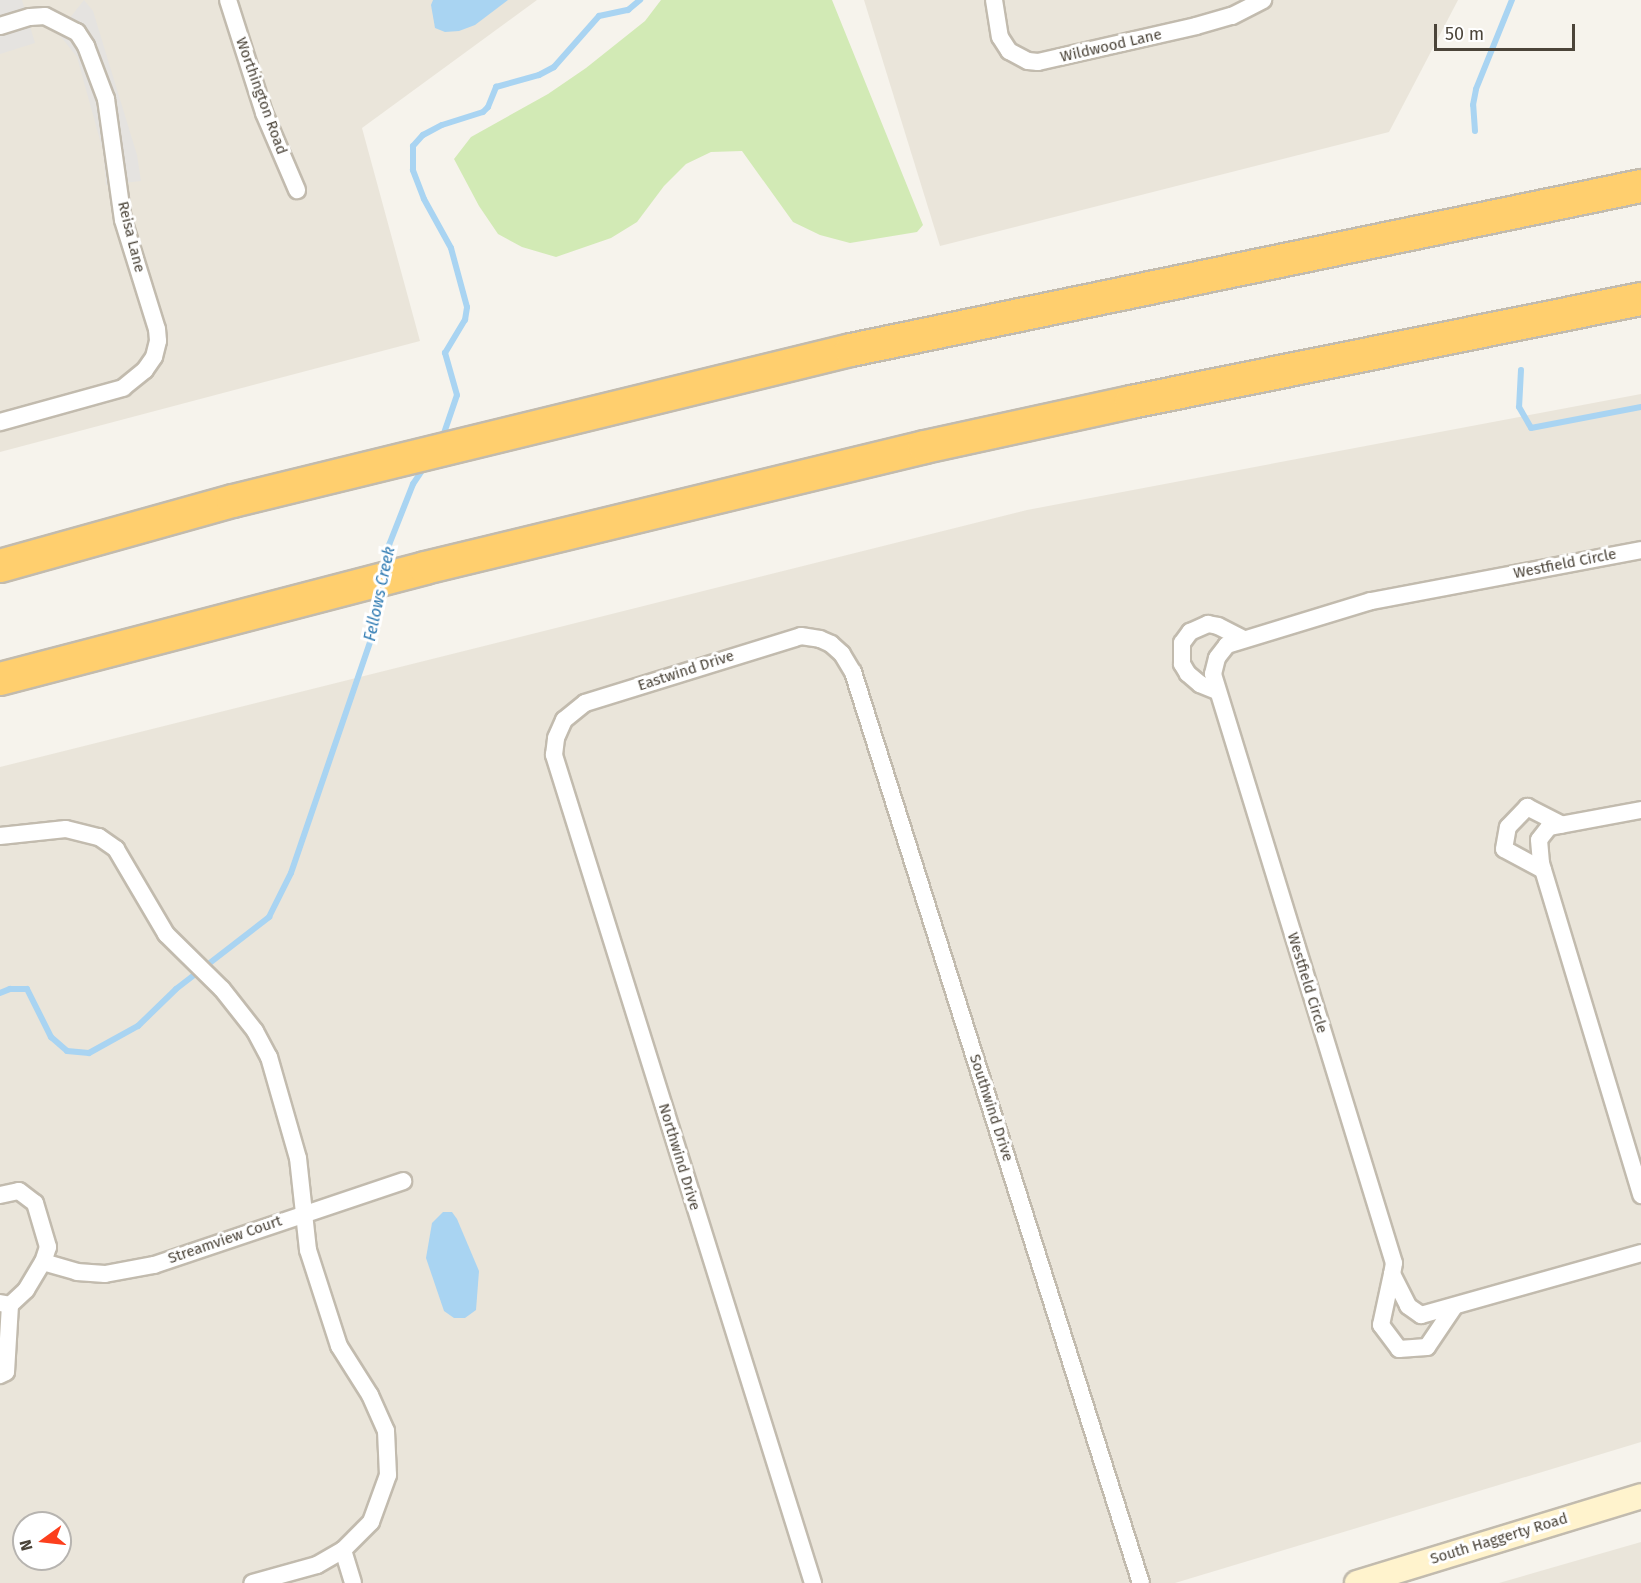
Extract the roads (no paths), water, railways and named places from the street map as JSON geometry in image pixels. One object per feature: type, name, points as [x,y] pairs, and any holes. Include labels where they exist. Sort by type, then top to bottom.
[{"type":"highway","points":[[0,566],[233,501],[851,350],[1641,186]]},
{"type":"highway","points":[[0,680],[425,568],[948,442],[1189,390],[1641,299]]},
{"type":"main road","name":"South Haggerty Road","points":[[1357,1583],[1641,1496]]},
{"type":"street","name":"Worthington Road","points":[[228,0],[264,113],[297,190]]},
{"type":"street","name":"Wildwood Lane","points":[[994,0],[1000,36],[1009,51],[1018,58],[1038,62],[1196,26],[1232,16],[1263,0]]},
{"type":"street","name":"Reisa Lane","points":[[0,26],[45,16],[77,32],[86,46],[106,99],[123,220],[157,329],[158,341],[154,357],[145,370],[123,388],[0,422]]},
{"type":"street","name":"Westfield Circle","points":[[1454,1307],[1427,1347],[1399,1349],[1381,1325],[1394,1263],[1213,674],[1217,658],[1227,645],[1371,601],[1641,550]]},
{"type":"street","points":[[1217,691],[1200,684],[1188,674],[1182,664],[1182,643],[1190,632],[1208,624],[1244,639]]},
{"type":"street","name":"Eastwind Drive","points":[[559,731],[571,712],[585,703],[791,637],[810,636],[826,641]]},
{"type":"street","name":"Southwind Drive","points":[[826,641],[842,654],[853,672],[1142,1583]]},
{"type":"street","name":"Northwind Drive","points":[[559,731],[554,755],[557,771],[813,1583]]},
{"type":"street","points":[[1543,870],[1504,849],[1508,827],[1527,807],[1562,825]]},
{"type":"street","points":[[1641,810],[1549,827],[1539,840],[1543,870],[1641,1195]]},
{"type":"street","points":[[0,836],[66,829],[99,837],[117,849],[166,934],[222,989],[255,1031],[269,1057],[292,1132],[308,1250],[339,1346],[370,1395],[386,1431],[388,1475],[380,1503],[371,1522],[343,1550],[317,1565],[252,1583]]},
{"type":"street","name":"Streamview Court","points":[[43,1262],[77,1272],[105,1274],[154,1265],[403,1181]]},
{"type":"street","points":[[0,1195],[20,1191],[35,1203],[48,1246],[43,1262],[27,1290],[5,1304],[6,1372],[0,1375]]},
{"type":"street","name":"Westfield Circle","points":[[1392,1274],[1407,1306],[1421,1315],[1641,1253]]},
{"type":"street","points":[[343,1550],[353,1583]]},
{"type":"water","points":[[433,0],[508,0],[475,25],[459,31],[445,32],[435,28],[431,5]]},
{"type":"water","points":[[443,1212],[452,1212],[457,1219],[479,1271],[476,1310],[465,1318],[454,1318],[444,1311],[426,1258],[432,1223]]},
{"type":"waterway","name":"Fellows Creek","points":[[442,439],[457,395],[445,353],[465,320],[467,307],[451,248],[424,199],[413,170],[413,146],[423,135],[442,125],[483,112],[488,107],[496,87],[539,75],[554,67],[599,16],[628,10],[640,0]]},
{"type":"waterway","points":[[1475,131],[1473,105],[1476,89],[1512,0]]},
{"type":"waterway","points":[[1521,370],[1519,407],[1531,428],[1641,407]]},
{"type":"waterway","name":"Fellows Creek","points":[[384,569],[389,545],[413,484],[426,465]]},
{"type":"waterway","name":"Fellows Creek","points":[[0,993],[10,989],[27,989],[51,1037],[67,1051],[89,1053],[138,1026],[176,989],[269,917],[291,873],[375,627],[380,591]]}]
